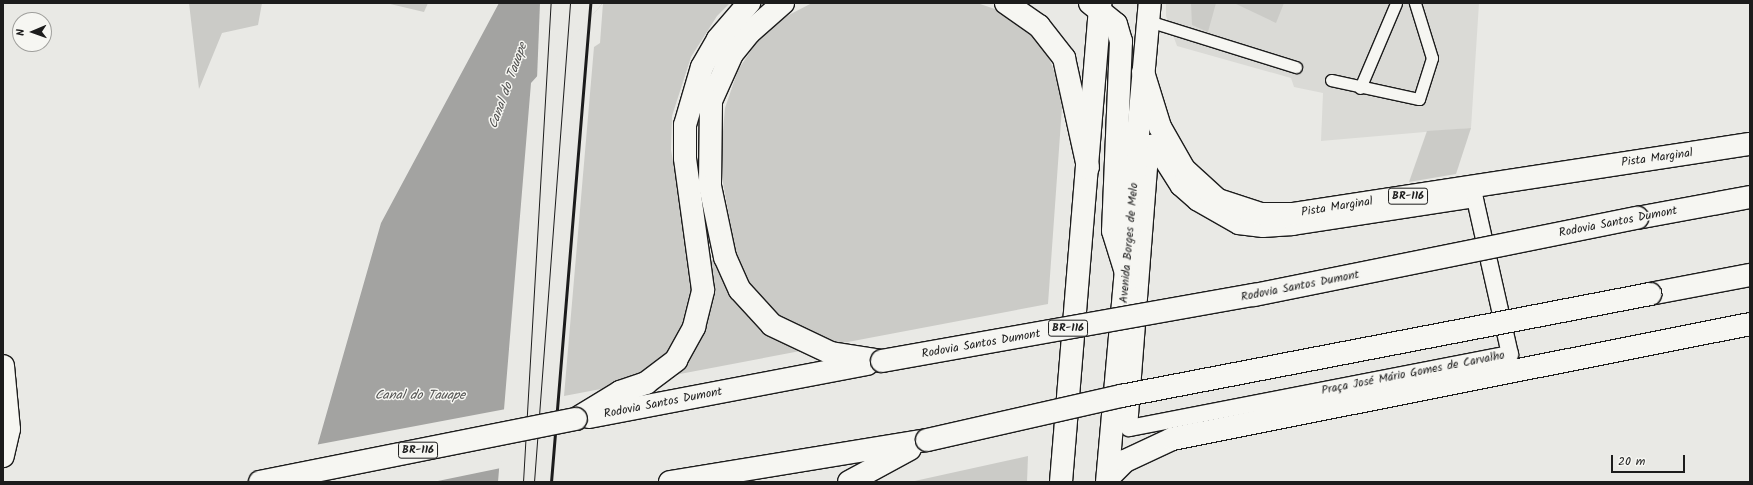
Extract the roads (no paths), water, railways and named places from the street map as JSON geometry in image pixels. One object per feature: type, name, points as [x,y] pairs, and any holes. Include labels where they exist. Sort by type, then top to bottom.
[{"type":"main road","points":[[576,419],[620,392],[646,383],[676,360],[694,327],[703,290],[701,261],[685,158],[686,125],[702,67],[718,39],[749,3]]},
{"type":"main road","points":[[783,3],[749,33],[732,54],[711,101],[710,186],[725,257],[740,290],[772,325],[831,353],[882,362]]},
{"type":"main road","points":[[1006,3],[1039,26],[1064,58],[1088,167]]},
{"type":"main road","points":[[1061,482],[1088,167],[1093,4]]},
{"type":"main road","points":[[1093,4],[1116,24],[1121,41],[1113,231],[1127,276]]},
{"type":"main road","name":"Avenida Borges de Melo","points":[[1107,480],[1127,276],[1143,72],[1146,9]]},
{"type":"main road","name":"Pista Marginal","points":[[1143,72],[1160,128],[1184,169],[1218,200],[1261,214],[1292,214],[1750,144]]},
{"type":"main road","name":"Rodovia Santos Dumont","points":[[260,482],[576,419],[1254,295],[1636,218],[1750,197]]},
{"type":"main road","points":[[670,482],[927,440],[1121,396],[1750,275]]},
{"type":"main road","points":[[1107,480],[1124,461],[1172,439],[1750,324]]},
{"type":"main road","points":[[3,366],[9,428],[3,455]]},
{"type":"main road","points":[[849,482],[927,440]]},
{"type":"street","name":"Praça José Mário Gomes de Carvalho","points":[[1151,143],[1179,187],[1196,202],[1238,226],[1263,229],[1293,227],[1475,199],[1510,354],[1130,428],[1151,143]]},
{"type":"lane","points":[[1360,88],[1396,3]]},
{"type":"lane","points":[[1331,80],[1360,88],[1419,99],[1432,58],[1415,3]]},
{"type":"lane","points":[[1146,9],[1296,67]]},
{"type":"water","name":"Canal do Tauape","points":[[499,3],[603,3],[531,83],[498,482],[307,482],[381,223]]},
{"type":"tram line","points":[[523,482],[551,3]]},
{"type":"tram line","points":[[534,482],[570,3]]},
{"type":"railway","points":[[551,482],[590,3]]}]
